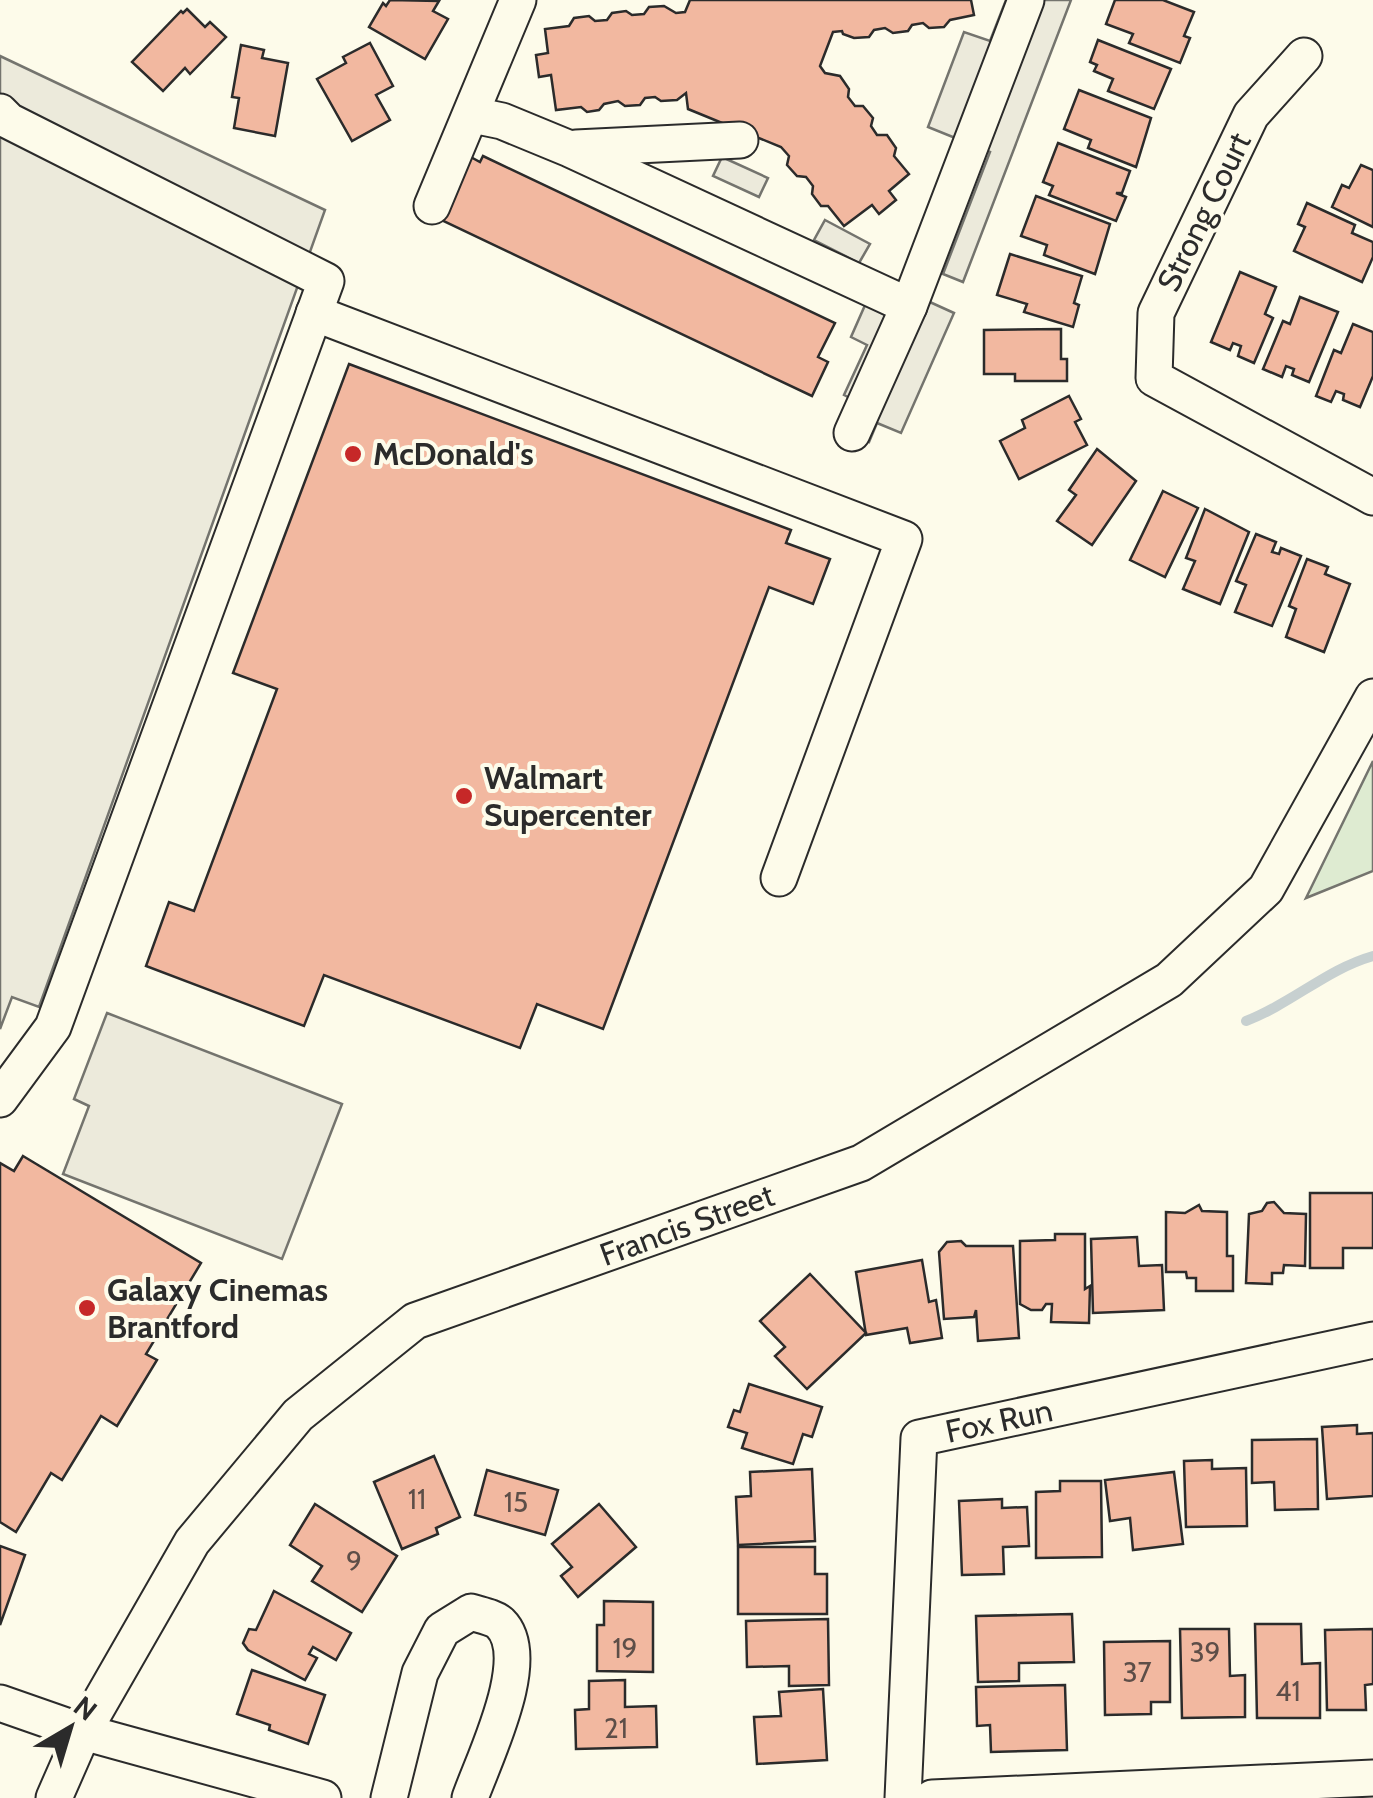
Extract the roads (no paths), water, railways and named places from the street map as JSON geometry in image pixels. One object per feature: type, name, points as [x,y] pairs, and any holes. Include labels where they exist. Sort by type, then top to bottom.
[{"type":"street","points":[[432,206],[518,0]]},
{"type":"street","points":[[852,434],[909,306],[1026,0]]},
{"type":"street","name":"Strong Court","points":[[1304,56],[1251,115],[1156,313],[1154,378],[1373,497]]},
{"type":"street","points":[[0,112],[10,121],[326,280],[53,1027],[0,1099]]},
{"type":"street","points":[[472,115],[502,121],[570,149],[909,306]]},
{"type":"street","points":[[570,149],[740,140]]},
{"type":"street","points":[[314,313],[904,539],[779,878]]},
{"type":"street","name":"Francis Street","points":[[54,1798],[83,1732],[192,1542],[298,1414],[415,1321],[860,1163],[1169,980],[1266,889],[1373,696]]},
{"type":"street","name":"Fox Run","points":[[903,1798],[919,1438],[1373,1340]]},
{"type":"street","points":[[389,1798],[420,1673],[442,1630],[471,1612],[498,1620],[512,1641],[513,1676],[470,1798]]},
{"type":"street","points":[[0,1702],[83,1732],[323,1798]]},
{"type":"street","points":[[932,1798],[1373,1778]]},
{"type":"waterway","points":[[1246,1021],[1340,969],[1373,956]]},
{"type":"place","name":"McDonald's","points":[[353,454]]},
{"type":"place","name":"Walmart Supercenter","points":[[464,796]]},
{"type":"place","name":"Galaxy Cinemas Brantford","points":[[87,1308]]}]
